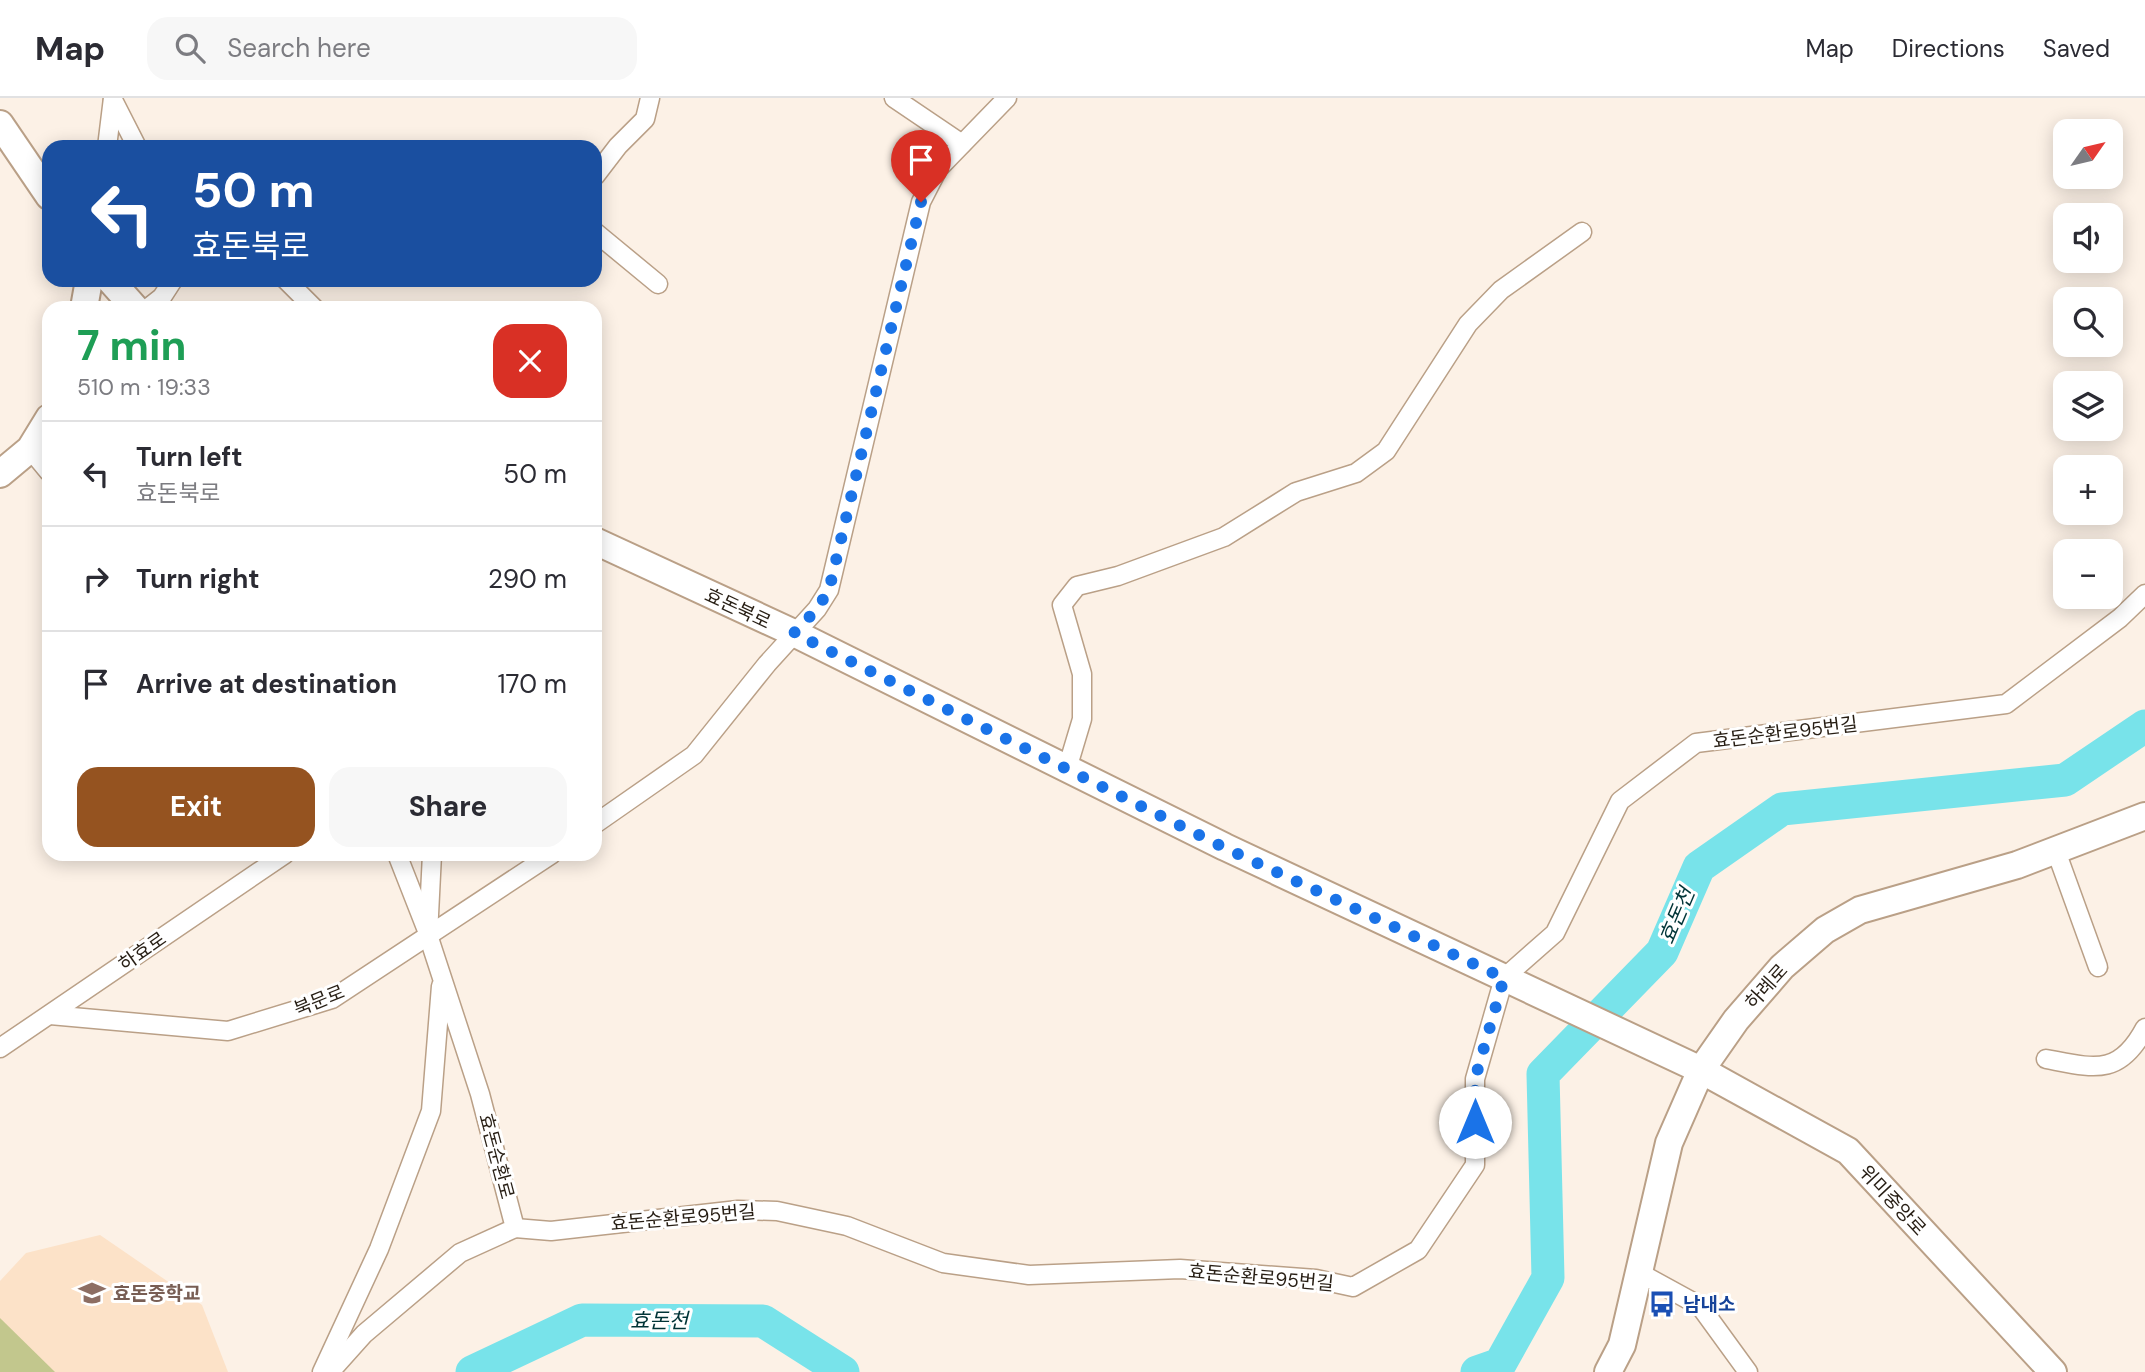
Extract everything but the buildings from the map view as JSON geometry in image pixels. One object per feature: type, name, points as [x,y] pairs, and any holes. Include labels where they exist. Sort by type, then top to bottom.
[{"type":"street","points":[[602,167],[645,119],[650,98]]},
{"type":"street","points":[[894,98],[962,144]]},
{"type":"street","points":[[602,819],[694,755],[794,633],[817,609],[829,590],[921,202],[938,169],[1007,98]]},
{"type":"street","points":[[108,140],[113,99]]},
{"type":"street","points":[[113,99],[134,140]]},
{"type":"street","points":[[0,124],[42,186]]},
{"type":"street","points":[[1068,769],[1083,719],[1082,674],[1062,605],[1077,586],[1118,576],[1224,537],[1296,492],[1356,473],[1386,451],[1468,324],[1501,290],[1582,232]]},
{"type":"street","points":[[602,238],[657,284]]},
{"type":"street","points":[[116,287],[129,301]]},
{"type":"street","points":[[157,301],[168,287]]},
{"type":"street","points":[[293,287],[307,301]]},
{"type":"street","points":[[0,474],[30,449],[42,429]]},
{"type":"street","points":[[30,449],[42,468]]},
{"type":"street","name":"효돈북로","points":[[602,544],[794,633],[1225,848],[1701,1070]]},
{"type":"street","name":"효돈순환로95번길","points":[[515,1228],[551,1231],[738,1210],[777,1211],[847,1226],[943,1263],[1029,1275],[1180,1269],[1316,1279],[1353,1287],[1418,1250],[1475,1165],[1475,1079],[1514,983],[1555,933],[1620,800],[1696,743],[2006,704],[2120,618],[2145,594]]},
{"type":"street","name":"하례로","points":[[1608,1372],[1622,1345],[1669,1143],[1701,1070],[1736,1020],[1805,945],[1860,910],[2056,851],[2145,816]]},
{"type":"street","points":[[2056,851],[2098,967]]},
{"type":"street","name":"하효로","points":[[0,1048],[275,861]]},
{"type":"street","points":[[400,861],[428,935]]},
{"type":"street","name":"효돈순환로","points":[[432,861],[428,935],[496,1149],[515,1228]]},
{"type":"street","name":"북문로","points":[[50,1015],[228,1031],[332,999],[376,973],[428,935],[541,861]]},
{"type":"street","points":[[322,1372],[379,1249],[431,1111],[442,976]]},
{"type":"street","points":[[2046,1059],[2106,1067],[2130,1054],[2145,1028]]},
{"type":"street","name":"위미중앙로","points":[[1701,1070],[1848,1151],[2053,1372]]},
{"type":"street","points":[[330,1372],[364,1334],[460,1253],[515,1228]]},
{"type":"street","points":[[1638,1272],[1700,1306],[1748,1372]]},
{"type":"shaded area","name":"효돈중학교","points":[[100,1235],[202,1305],[228,1372],[0,1372],[0,1281],[26,1253]]},
{"type":"green space","points":[[0,1318],[55,1372],[0,1372]]},
{"type":"waterway","name":"효돈천","points":[[1477,1372],[1500,1364],[1548,1278],[1543,1074],[1662,952],[1699,867],[1782,809],[2065,780],[2145,726]]},
{"type":"waterway","name":"효돈천","points":[[472,1372],[582,1320],[763,1321],[843,1372]]},
{"type":"place","name":"효돈중학교","points":[[92,1293]]},
{"type":"place","name":"남내소","points":[[1662,1304]]},
{"type":"route","points":[[921,202],[829,590],[817,609],[794,633],[1225,848],[1504,978],[1475,1079],[1475,1122]]}]
